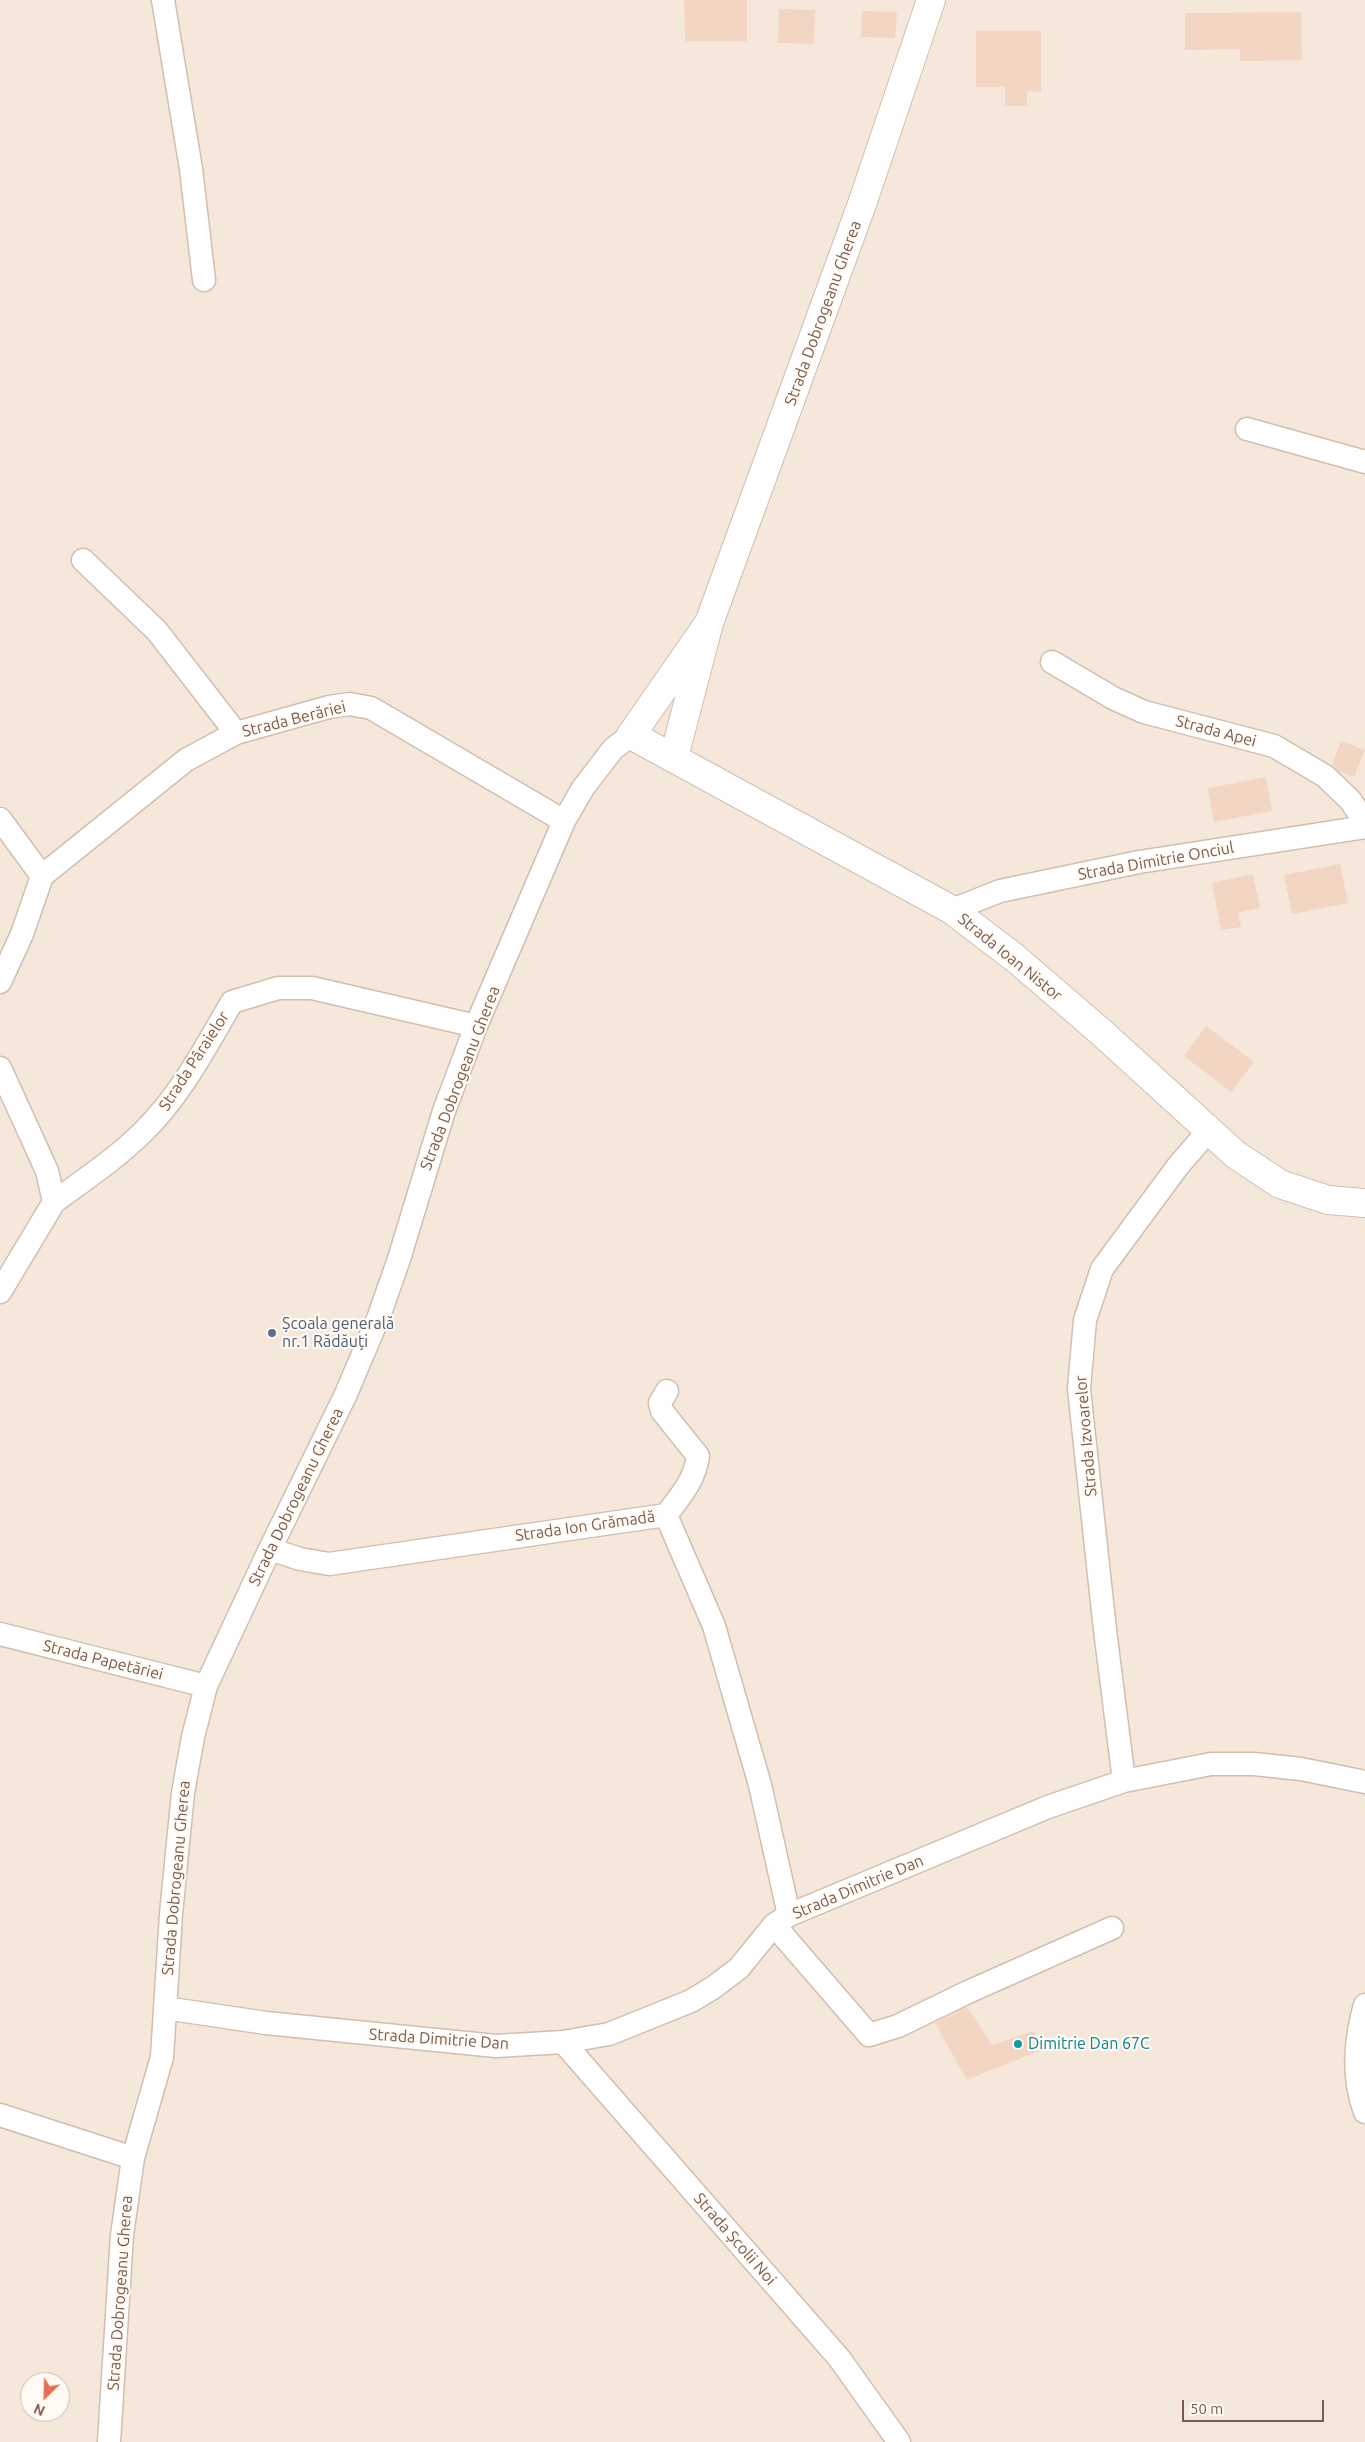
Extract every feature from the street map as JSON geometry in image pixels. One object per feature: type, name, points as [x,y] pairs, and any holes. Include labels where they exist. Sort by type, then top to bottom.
[{"type":"street","points":[[163,0],[191,169],[204,280]]},
{"type":"street","name":"Strada Dobrogeanu Gherea","points":[[674,758],[709,623],[862,204],[931,0]]},
{"type":"street","points":[[1247,429],[1365,462]]},
{"type":"street","points":[[83,560],[157,631],[236,734]]},
{"type":"street","name":"Strada Dobrogeanu Gherea","points":[[110,2442],[122,2235],[133,2158],[162,2057],[171,1914],[183,1793],[192,1737],[206,1686],[270,1549],[346,1394],[379,1316],[399,1259],[444,1111],[476,1026],[564,820],[583,788],[613,749],[631,735],[709,623]]},
{"type":"street","name":"Strada Apei","points":[[1052,662],[1113,698],[1144,712],[1274,746],[1325,776],[1350,800],[1365,822]]},
{"type":"street","name":"Strada Berăriei","points":[[42,876],[186,760],[236,734],[329,707],[350,704],[371,708],[564,820]]},
{"type":"street","name":"Strada Ioan Nistor","points":[[631,735],[952,910],[1015,958],[1210,1129],[1236,1155],[1280,1184],[1328,1200],[1365,1203]]},
{"type":"street","points":[[0,819],[42,876],[22,934],[0,982]]},
{"type":"street","name":"Strada Dimitrie Onciul","points":[[952,910],[1000,892],[1139,862],[1365,827]]},
{"type":"street","name":"Strada Pâraielor","points":[[54,1202],[92,1175],[144,1131],[166,1105],[199,1058],[232,1002],[278,988],[312,988],[476,1026]]},
{"type":"street","points":[[0,1068],[47,1171],[54,1202],[0,1292]]},
{"type":"street","name":"Strada Izvoarelor","points":[[1124,1780],[1104,1630],[1079,1389],[1083,1339],[1086,1320],[1102,1270],[1178,1166],[1210,1129]]},
{"type":"street","points":[[666,1516],[687,1488],[696,1467],[698,1456],[662,1411],[660,1403],[667,1391]]},
{"type":"street","name":"Strada Ion Grămadă","points":[[270,1549],[300,1559],[329,1564],[666,1516],[714,1626],[760,1785],[782,1920]]},
{"type":"street","name":"Strada Papetăriei","points":[[0,1634],[206,1686]]},
{"type":"street","name":"Strada Dimitrie Dan","points":[[165,2008],[266,2023],[496,2046],[563,2042],[610,2034],[691,2001],[714,1988],[739,1968],[782,1920],[1048,1807],[1124,1780],[1211,1764],[1254,1764],[1301,1768],[1365,1782]]},
{"type":"street","points":[[782,1920],[870,2035],[898,2026],[968,1992],[1112,1928]]},
{"type":"street","points":[[1365,2005],[1360,2024],[1356,2056],[1362,2103],[1365,2112]]},
{"type":"street","name":"Strada Școlii Noi","points":[[563,2042],[839,2358],[899,2442]]},
{"type":"street","points":[[0,2115],[133,2158]]},
{"type":"shaded area","points":[[0,0],[1365,0],[1365,2442],[0,2442]]},
{"type":"building","points":[[684,0],[747,0],[747,41],[685,41]]},
{"type":"building","points":[[779,9],[815,10],[814,44],[778,43]]},
{"type":"building","points":[[862,11],[897,12],[895,38],[861,37]]},
{"type":"building","points":[[1301,12],[1302,60],[1240,61],[1240,49],[1185,50],[1185,13]]},
{"type":"building","points":[[976,31],[1041,31],[1041,92],[1027,91],[1027,106],[1005,106],[1005,87],[976,87]]},
{"type":"building","points":[[1341,741],[1365,750],[1354,777],[1340,772],[1332,765]]},
{"type":"building","points":[[1266,777],[1272,811],[1214,822],[1208,788]]},
{"type":"building","points":[[1340,864],[1348,903],[1292,914],[1284,875]]},
{"type":"building","points":[[1253,874],[1260,908],[1238,913],[1241,927],[1221,930],[1212,883]]},
{"type":"building","points":[[1206,1026],[1254,1062],[1231,1092],[1184,1056]]},
{"type":"building","name":"Dimitrie Dan 67C","points":[[967,2007],[992,2045],[1034,2031],[1042,2050],[967,2080],[935,2023]]},
{"type":"place","name":"Școala generală nr.1 Rădăuți","points":[[272,1333]]},
{"type":"place","name":"Dimitrie Dan 67C","points":[[1018,2044]]}]
